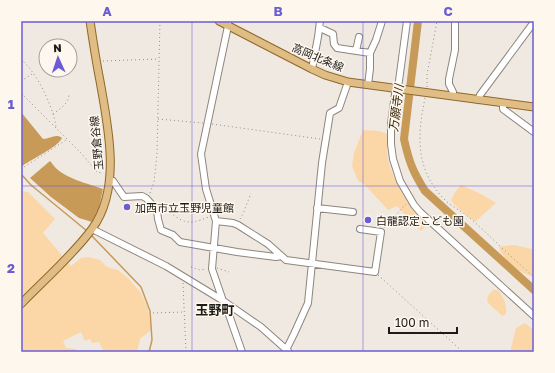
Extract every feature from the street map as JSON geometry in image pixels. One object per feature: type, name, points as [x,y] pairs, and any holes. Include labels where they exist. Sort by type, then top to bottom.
[{"type":"main road","name":"玉野倉谷線","points":[[21,304],[78,246],[92,229],[98,219],[105,201],[110,178],[108,128],[90,21]]},
{"type":"main road","name":"高岡北条線","points":[[219,21],[228,23],[312,69],[348,82],[534,107]]},
{"type":"street","points":[[312,69],[320,21]]},
{"type":"street","points":[[368,85],[370,53],[382,21]]},
{"type":"street","points":[[407,21],[399,81],[391,124],[393,159],[400,181],[420,212],[534,316]]},
{"type":"street","points":[[453,96],[454,92],[449,84],[449,79],[455,50],[455,21]]},
{"type":"street","points":[[478,100],[480,95],[534,22]]},
{"type":"street","points":[[222,300],[212,269],[215,218],[206,189],[201,154],[228,23]]},
{"type":"street","points":[[320,28],[333,34],[334,44],[337,48],[370,53]]},
{"type":"street","points":[[356,51],[359,37]]},
{"type":"street","points":[[92,229],[184,276],[222,300],[260,327],[287,351],[308,303],[317,208],[330,113],[339,108],[348,82]]},
{"type":"street","points":[[503,103],[503,109],[534,132]]},
{"type":"street","points":[[110,178],[124,196],[142,196],[153,205],[158,212],[161,230],[173,234],[180,242],[262,256],[279,258],[281,256]]},
{"type":"street","points":[[317,208],[353,212]]},
{"type":"street","points":[[215,218],[233,223],[268,244],[286,260],[374,272],[381,232],[360,229]]},
{"type":"street","points":[[230,306],[228,309],[242,352]]},
{"type":"path","points":[[147,200],[154,182],[157,154],[160,21]]},
{"type":"path","points":[[437,21],[421,118],[419,142],[423,162],[431,181],[446,200],[469,217],[534,277]]},
{"type":"path","points":[[21,59],[41,85],[56,128]]},
{"type":"path","points":[[96,61],[159,59]]},
{"type":"path","points":[[21,81],[33,74]]},
{"type":"path","points":[[21,93],[81,153],[96,171],[110,178]]},
{"type":"path","points":[[52,114],[66,103],[69,95]]},
{"type":"path","points":[[158,119],[208,124],[326,140]]},
{"type":"path","points":[[21,170],[67,140]]},
{"type":"path","points":[[236,225],[244,214],[251,194]]},
{"type":"path","points":[[381,232],[411,199]]},
{"type":"path","points":[[153,205],[162,208],[186,222],[215,218]]},
{"type":"path","points":[[374,272],[463,352]]},
{"type":"path","points":[[184,276],[186,352]]},
{"type":"path","points":[[153,313],[185,312]]},
{"type":"shaded area","points":[[21,112],[43,139],[55,136],[62,138],[55,146],[21,167]]},
{"type":"shaded area","points":[[363,130],[379,131],[390,135],[387,150],[391,169],[395,180],[407,200],[426,226],[421,231],[397,206],[388,210],[364,184],[358,181],[352,166],[354,153]]},
{"type":"shaded area","points":[[50,161],[64,174],[103,189],[99,207],[92,222],[79,218],[51,197],[30,178]]},
{"type":"shaded area","points":[[461,185],[496,203],[475,222],[459,209],[451,200]]},
{"type":"shaded area","points":[[21,191],[28,192],[55,219],[43,233],[71,266],[81,258],[89,257],[100,260],[107,267],[118,270],[129,279],[141,293],[148,309],[151,330],[140,339],[137,352],[104,352],[99,342],[92,343],[90,339],[85,341],[81,332],[63,341],[66,348],[76,349],[77,352],[21,352]]},
{"type":"shaded area","points":[[515,245],[532,249],[534,253],[534,274],[532,276],[522,273],[507,261],[499,247]]},
{"type":"shaded area","points":[[493,290],[498,290],[505,301],[506,314],[502,316],[489,304],[487,298]]},
{"type":"shaded area","points":[[525,323],[534,330],[534,352],[510,352],[516,328]]},
{"type":"waterway","name":"万願寺川","points":[[418,21],[404,139],[417,178],[425,191],[534,290]]},
{"type":"waterway","points":[[21,174],[31,185],[87,231]]},
{"type":"waterway","points":[[92,236],[141,287],[150,311],[152,340],[149,352]]},
{"type":"place","name":"加西市立玉野児童館","points":[[127,207]]},
{"type":"place","name":"白龍認定こども園","points":[[368,220]]},
{"type":"district","name":"玉野町","points":[[215,310]]}]
